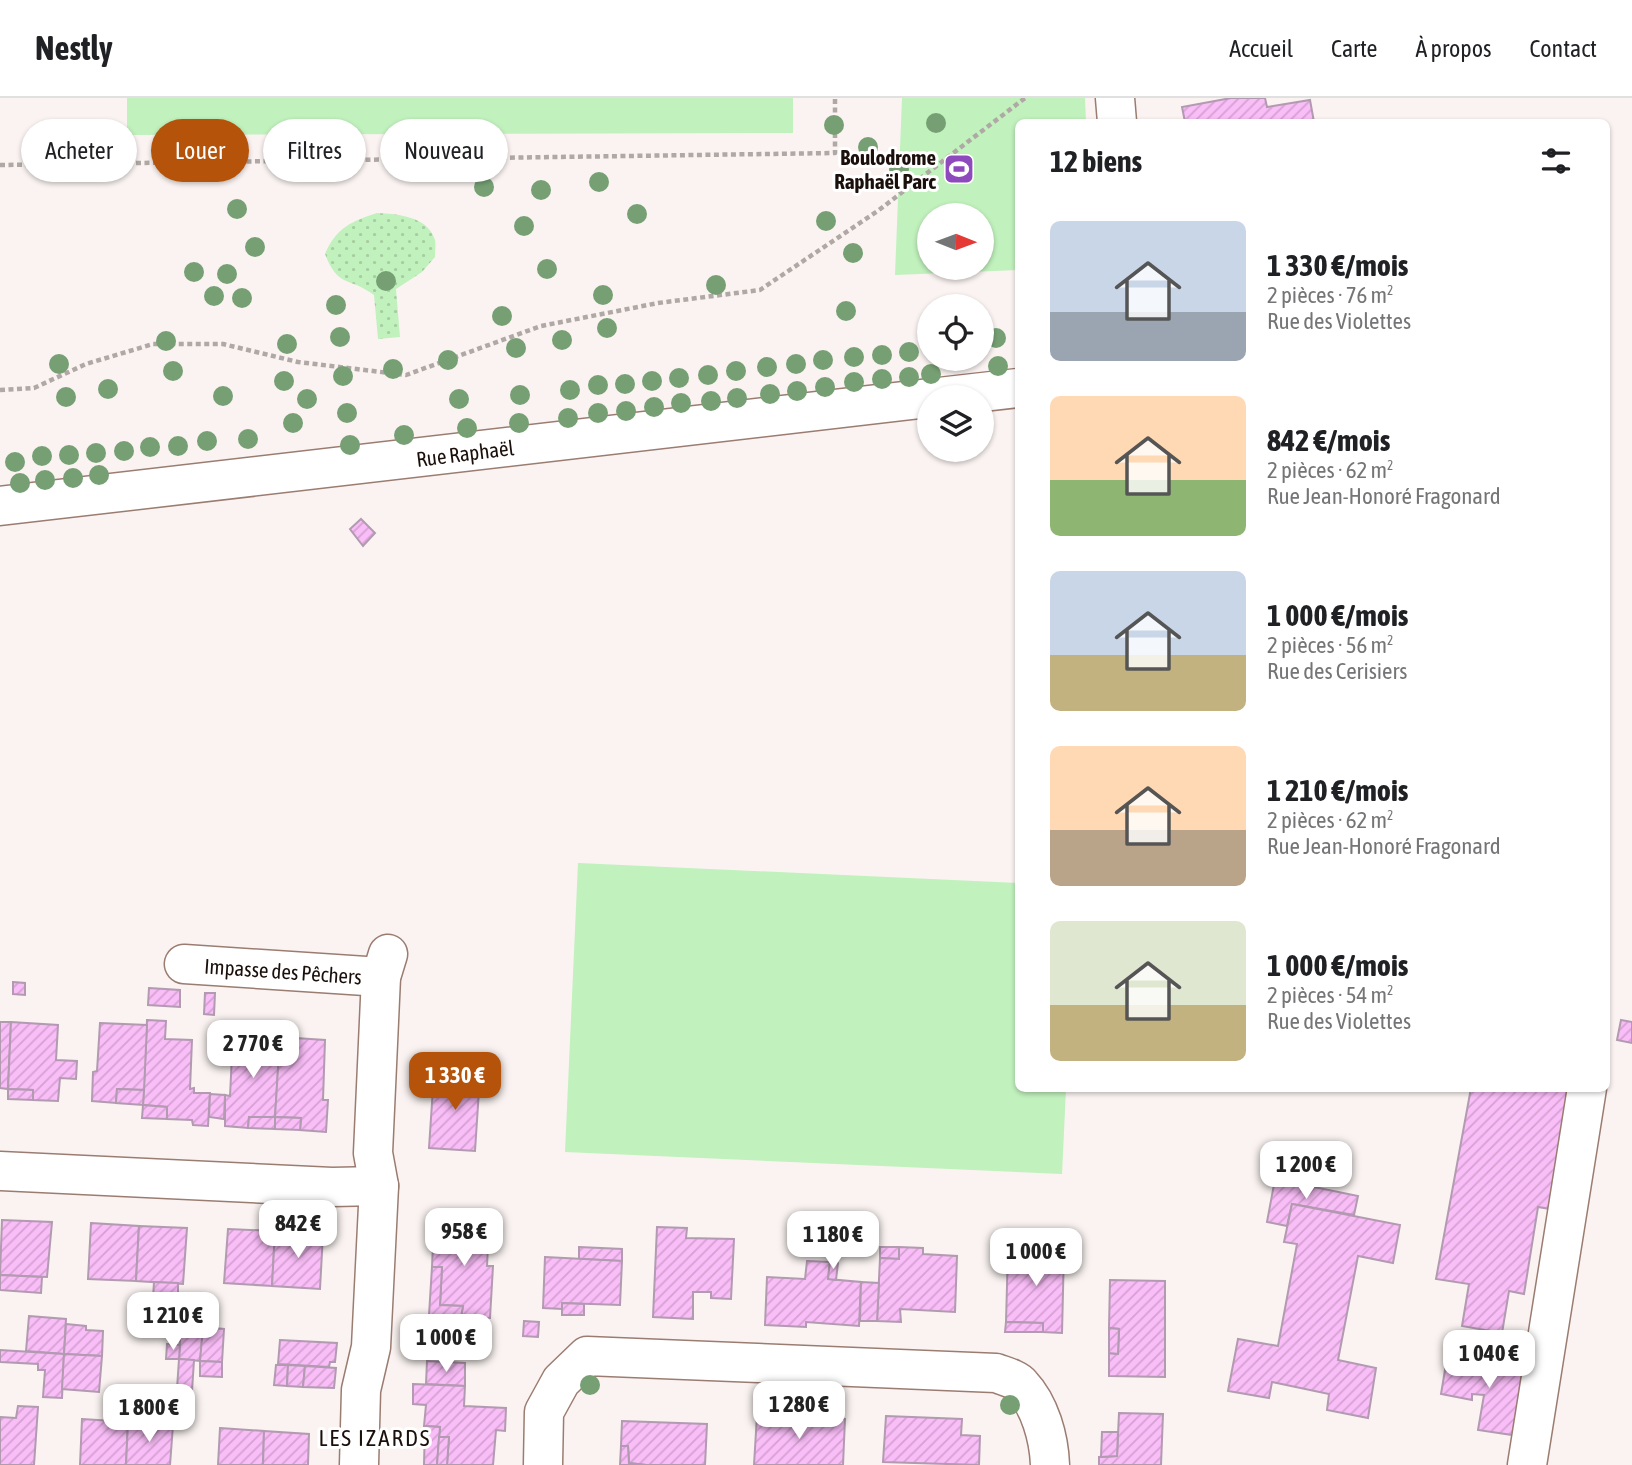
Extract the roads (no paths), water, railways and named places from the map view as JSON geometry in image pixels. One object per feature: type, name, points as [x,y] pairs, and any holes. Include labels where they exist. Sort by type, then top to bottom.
[{"type":"street","points":[[1115,98],[1117,119]]},
{"type":"street","points":[[994,391],[1015,388]]},
{"type":"street","name":"Rue Raphaël","points":[[0,506],[917,399]]},
{"type":"street","name":"Impasse des Pêchers","points":[[184,964],[385,965],[373,1153],[379,1186]]},
{"type":"street","points":[[1527,1465],[1586,1092]]},
{"type":"street","points":[[0,1171],[332,1187],[379,1186],[371,1347],[361,1390],[359,1465]]},
{"type":"street","points":[[543,1465],[544,1412],[561,1381],[587,1356],[996,1373],[1020,1384],[1040,1414],[1050,1465]]},
{"type":"place","name":"Boulodrome Raphaël Parc","points":[[959,169]]},
{"type":"district","name":"LES IZARDS","points":[[375,1438]]}]
